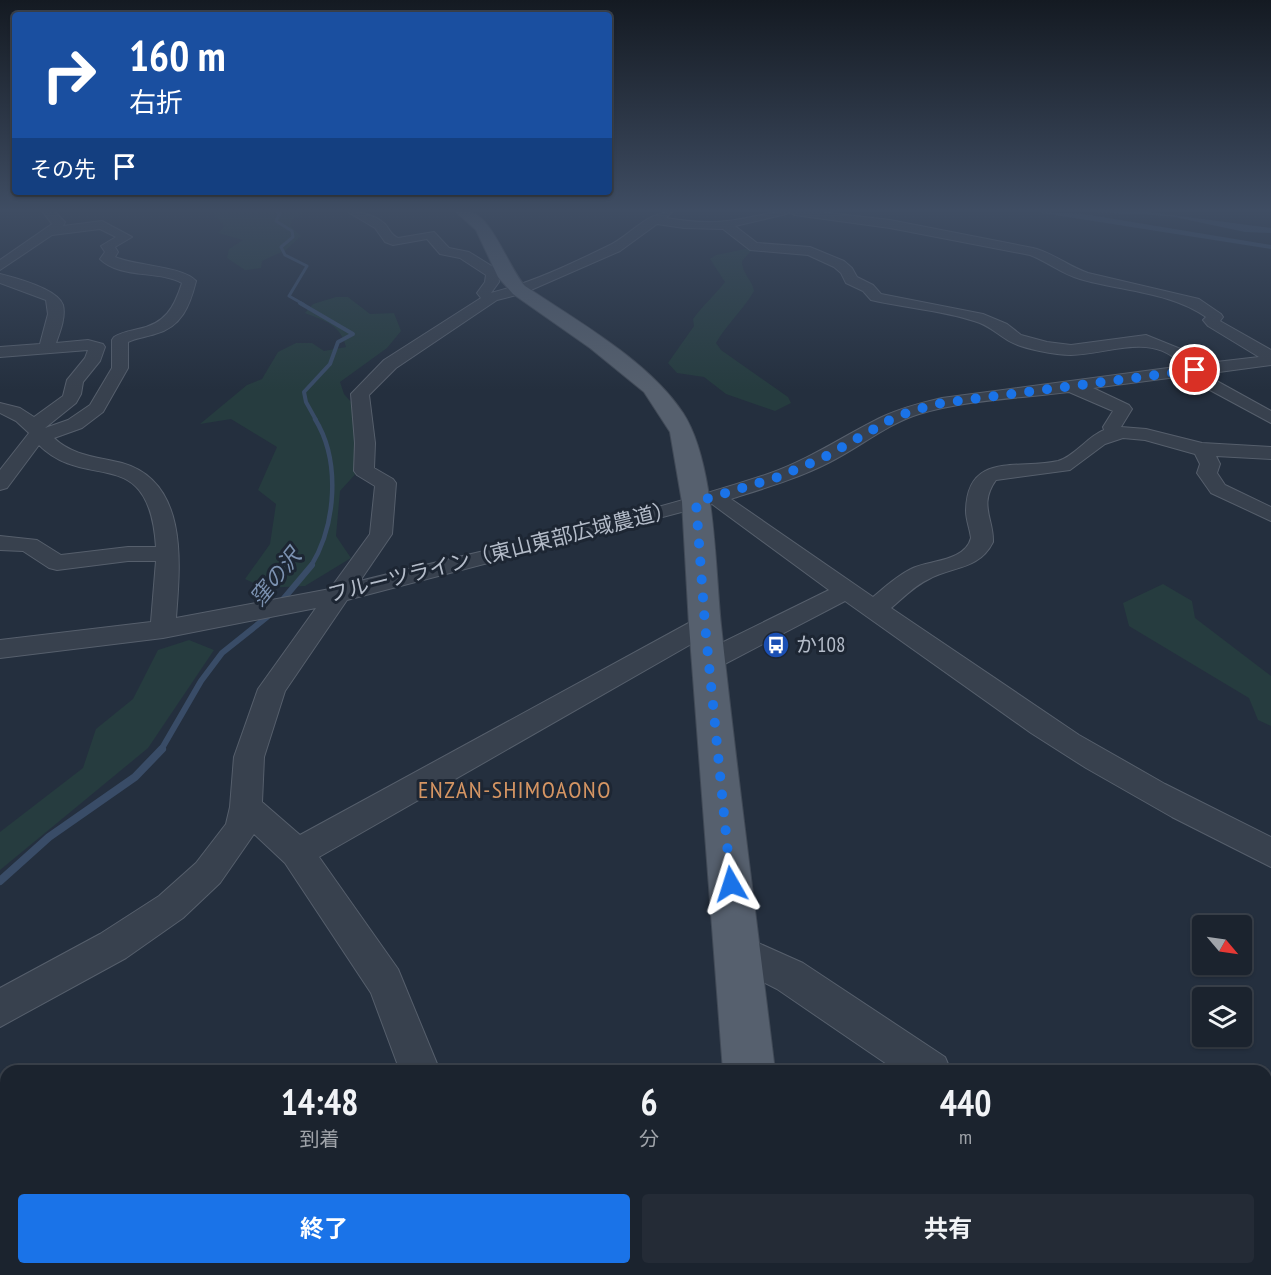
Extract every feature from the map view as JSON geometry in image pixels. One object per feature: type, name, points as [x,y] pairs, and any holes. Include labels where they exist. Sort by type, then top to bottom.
[{"type":"main road","points":[[504,272],[507,277],[504,295],[597,344],[652,387],[682,432],[706,500],[705,625],[748,1065]]},
{"type":"street","points":[[37,432],[75,424],[97,408],[120,368],[120,340],[170,324],[176,318],[189,281],[182,277],[153,272]]},
{"type":"street","points":[[491,272],[493,273],[492,282],[484,293],[504,295]]},
{"type":"street","points":[[0,1008],[113,946],[171,907],[208,873],[241,830],[246,807],[249,757],[272,689],[322,598],[381,534],[386,483],[364,471],[365,443],[360,394],[390,364],[504,295],[560,272]]},
{"type":"street","points":[[845,272],[855,284],[868,288],[876,297],[885,301],[978,317],[1002,327],[1015,338],[1046,347],[1071,350],[1146,340],[1182,356],[1191,370],[1271,418]]},
{"type":"street","points":[[1070,272],[1194,302],[1216,317],[1211,320],[1213,323],[1271,359]]},
{"type":"street","points":[[0,278],[50,296],[55,302],[58,309],[56,320],[46,350]]},
{"type":"street","points":[[0,352],[88,345],[97,347],[98,350],[94,359],[74,382],[74,394],[37,432],[0,484]]},
{"type":"street","name":"フルーツライン（東山東部広域農道）","points":[[0,649],[163,629],[322,598],[706,500],[778,477],[823,458],[888,421],[911,411],[968,398],[1271,359]]},
{"type":"street","points":[[1068,385],[1110,401],[1123,409],[1113,422],[1112,427],[1115,433]]},
{"type":"street","points":[[0,408],[25,418],[37,432],[62,453],[112,466],[144,481],[153,492],[164,521],[168,554],[163,629]]},
{"type":"street","points":[[875,609],[917,575],[958,564],[980,545],[982,537],[977,516],[978,505],[988,475],[1063,466],[1071,463],[1099,439],[1115,433],[1130,432],[1202,449],[1271,453]]},
{"type":"street","points":[[1202,449],[1210,464],[1207,473],[1218,489],[1271,515]]},
{"type":"street","points":[[706,500],[875,609],[1059,737],[1143,788],[1271,853]]},
{"type":"street","points":[[0,543],[29,545],[57,563],[128,554],[168,554]]},
{"type":"street","points":[[708,660],[846,591]]},
{"type":"street","points":[[297,853],[705,625]]},
{"type":"street","points":[[246,807],[297,853],[385,982],[418,1065]]},
{"type":"street","points":[[738,951],[790,976],[922,1065]]},
{"type":"green space","points":[[718,272],[745,272],[754,291],[716,343],[721,350],[788,397],[791,403],[775,411],[726,394],[704,377],[677,373],[668,363],[694,326],[693,319],[725,282]]},
{"type":"green space","points":[[336,297],[348,297],[370,314],[394,313],[401,331],[387,348],[340,382],[344,394],[358,410],[354,441],[360,469],[340,491],[336,536],[351,558],[305,586],[264,588],[245,579],[270,544],[276,504],[258,490],[277,447],[231,419],[200,424],[247,385],[262,379],[278,352],[296,343],[312,343],[324,351],[346,347],[336,329],[325,321],[305,313],[313,304]]},
{"type":"green space","points":[[1163,584],[1192,601],[1195,618],[1271,676],[1271,726],[1258,720],[1249,698],[1129,626],[1123,603]]},
{"type":"green space","points":[[189,640],[214,650],[148,748],[0,870],[0,832],[83,768],[96,729],[133,699],[158,650]]},
{"type":"waterway","name":"窪の沢","points":[[303,304],[289,296],[304,272]]},
{"type":"waterway","name":"窪の沢","points":[[300,303],[353,334],[338,342],[330,364],[304,392],[306,402],[316,420]]},
{"type":"waterway","name":"窪の沢","points":[[311,566],[326,532],[332,493],[329,454],[315,419]]},
{"type":"waterway","name":"窪の沢","points":[[280,603],[312,565]]},
{"type":"waterway","name":"窪の沢","points":[[161,750],[201,681],[222,653],[272,613]]},
{"type":"waterway","name":"窪の沢","points":[[0,881],[49,837],[135,777],[162,749]]},
{"type":"place","name":"か108","points":[[776,645]]},
{"type":"district","name":"ENZAN-SHIMOAONO","points":[[515,790]]},
{"type":"route","points":[[731,884],[705,625],[696,502],[778,477],[823,458],[888,421],[911,411],[968,398],[1195,370]]}]
